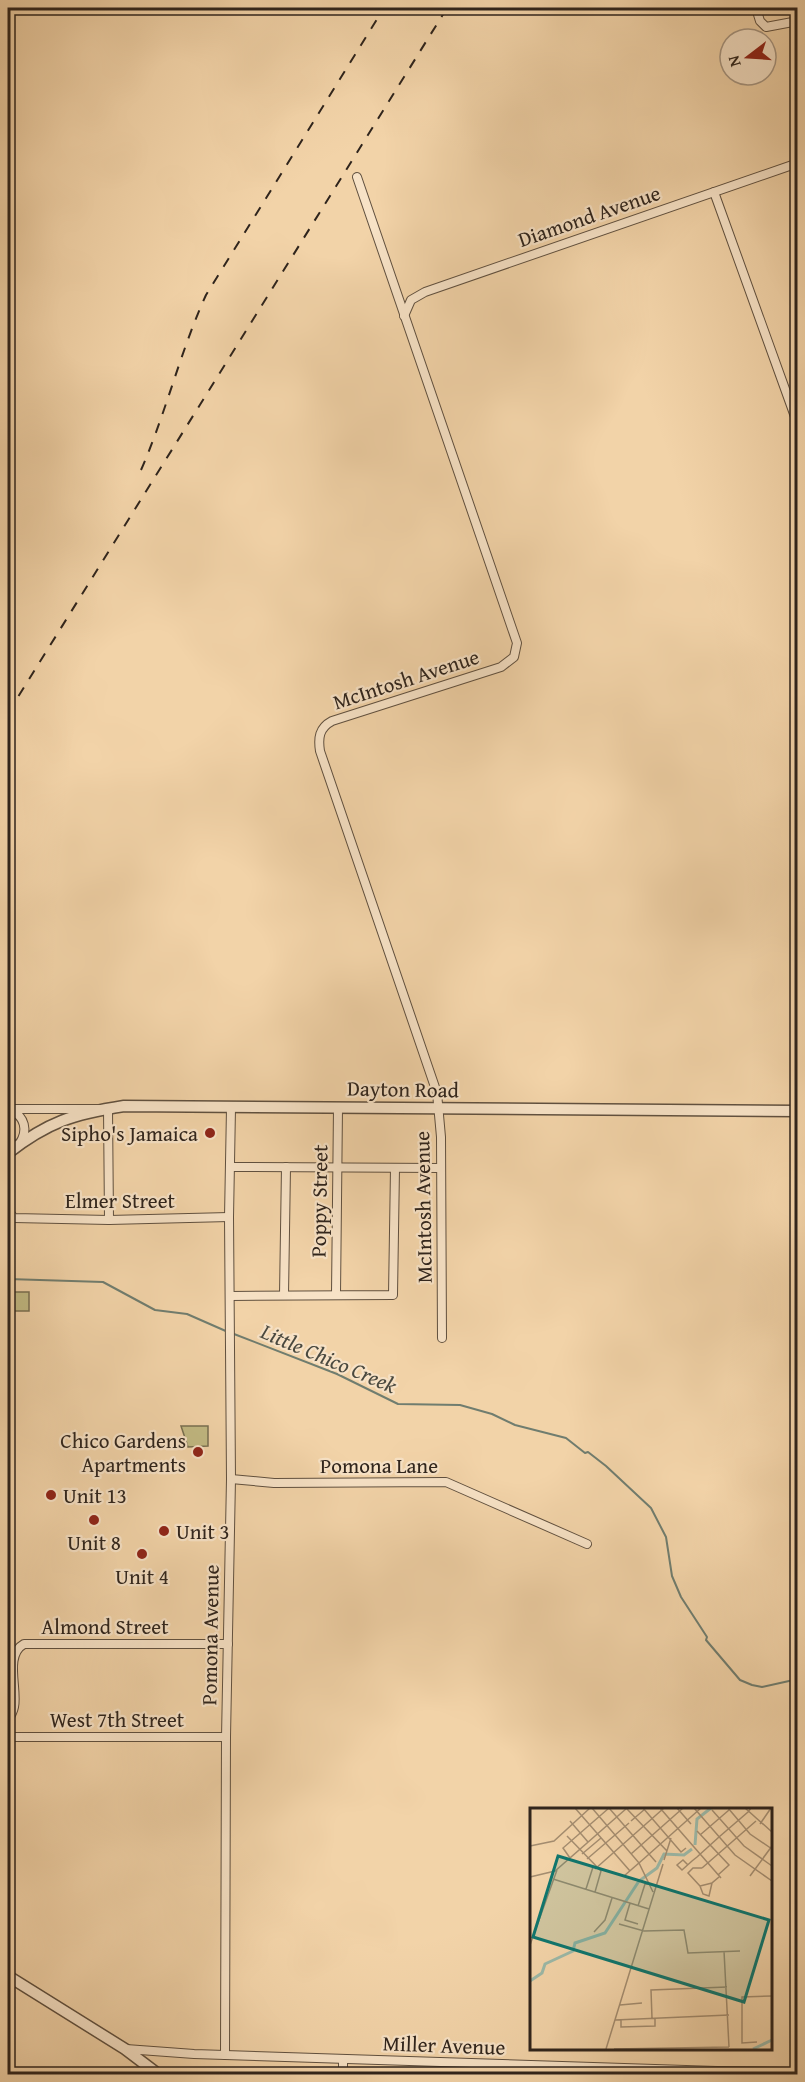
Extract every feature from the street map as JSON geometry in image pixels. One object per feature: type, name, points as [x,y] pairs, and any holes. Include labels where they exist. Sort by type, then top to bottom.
[{"type":"street","points":[[756,8],[760,21],[766,27],[798,21]]},
{"type":"street","name":"Diamond Avenue","points":[[404,316],[411,300],[416,295],[798,163]]},
{"type":"street","name":"McIntosh Avenue","points":[[357,177],[515,634],[516,651],[509,663],[332,721],[322,729],[319,742],[433,1078],[439,1109],[442,1338]]},
{"type":"street","points":[[714,192],[798,425]]},
{"type":"street","name":"Dayton Road","points":[[9,1109],[108,1109],[124,1106],[798,1111]]},
{"type":"street","name":"Pomona Avenue","points":[[225,2055],[226,1737],[231,1479],[229,1217],[231,1108]]},
{"type":"street","name":"Poppy Street","points":[[336,1294],[338,1108]]},
{"type":"street","points":[[9,1109],[18,1113],[24,1123],[25,1131],[20,1144]]},
{"type":"street","points":[[8,1153],[31,1135],[60,1120],[108,1109],[109,1220]]},
{"type":"street","points":[[231,1167],[441,1168]]},
{"type":"street","points":[[284,1295],[286,1167]]},
{"type":"street","name":"McIntosh Avenue","points":[[336,1294],[393,1296],[395,1168]]},
{"type":"street","name":"Elmer Street","points":[[8,1189],[12,1216],[17,1218],[109,1220],[229,1217]]},
{"type":"street","points":[[231,1296],[336,1294]]},
{"type":"street","name":"Pomona Lane","points":[[231,1479],[274,1483],[446,1482],[587,1544]]},
{"type":"street","name":"Almond Street","points":[[11,1706],[14,1657],[19,1647],[30,1643],[228,1644]]},
{"type":"street","points":[[8,1720],[11,1706]]},
{"type":"street","name":"West 7th Street","points":[[8,1735],[14,1737],[226,1737]]},
{"type":"street","points":[[8,1976],[125,2049],[158,2074]]},
{"type":"street","name":"Miller Avenue","points":[[125,2049],[225,2055],[717,2072],[798,2072]]},
{"type":"street","points":[[343,2059],[343,2074]]},
{"type":"shaded area","points":[[10,1292],[29,1292],[29,1311],[10,1311]]},
{"type":"shaded area","points":[[181,1426],[208,1426],[208,1446],[188,1447]]},
{"type":"shaded area","points":[[8,1449],[9,1451],[11,1592],[8,1592]]},
{"type":"waterway","name":"Little Chico Creek","points":[[8,1279],[103,1282],[155,1310],[187,1314],[228,1332]]},
{"type":"waterway","name":"Little Chico Creek","points":[[234,1334],[337,1374],[398,1404],[460,1405],[492,1414],[515,1425],[566,1438],[606,1466],[651,1508],[666,1537],[672,1576],[681,1597],[707,1637],[706,1640],[740,1680],[762,1687],[798,1679]]},
{"type":"railway","points":[[141,470],[188,338],[206,295],[384,8]]},
{"type":"railway","points":[[8,713],[447,8]]},
{"type":"place","name":"Sipho's Jamaica","points":[[210,1133]]},
{"type":"place","name":"Chico Gardens Apartments","points":[[198,1452]]},
{"type":"place","name":"Unit 13","points":[[51,1495]]},
{"type":"place","name":"Unit 8","points":[[94,1520]]},
{"type":"place","name":"Unit 3","points":[[164,1531]]},
{"type":"place","name":"Unit 4","points":[[142,1554]]}]
